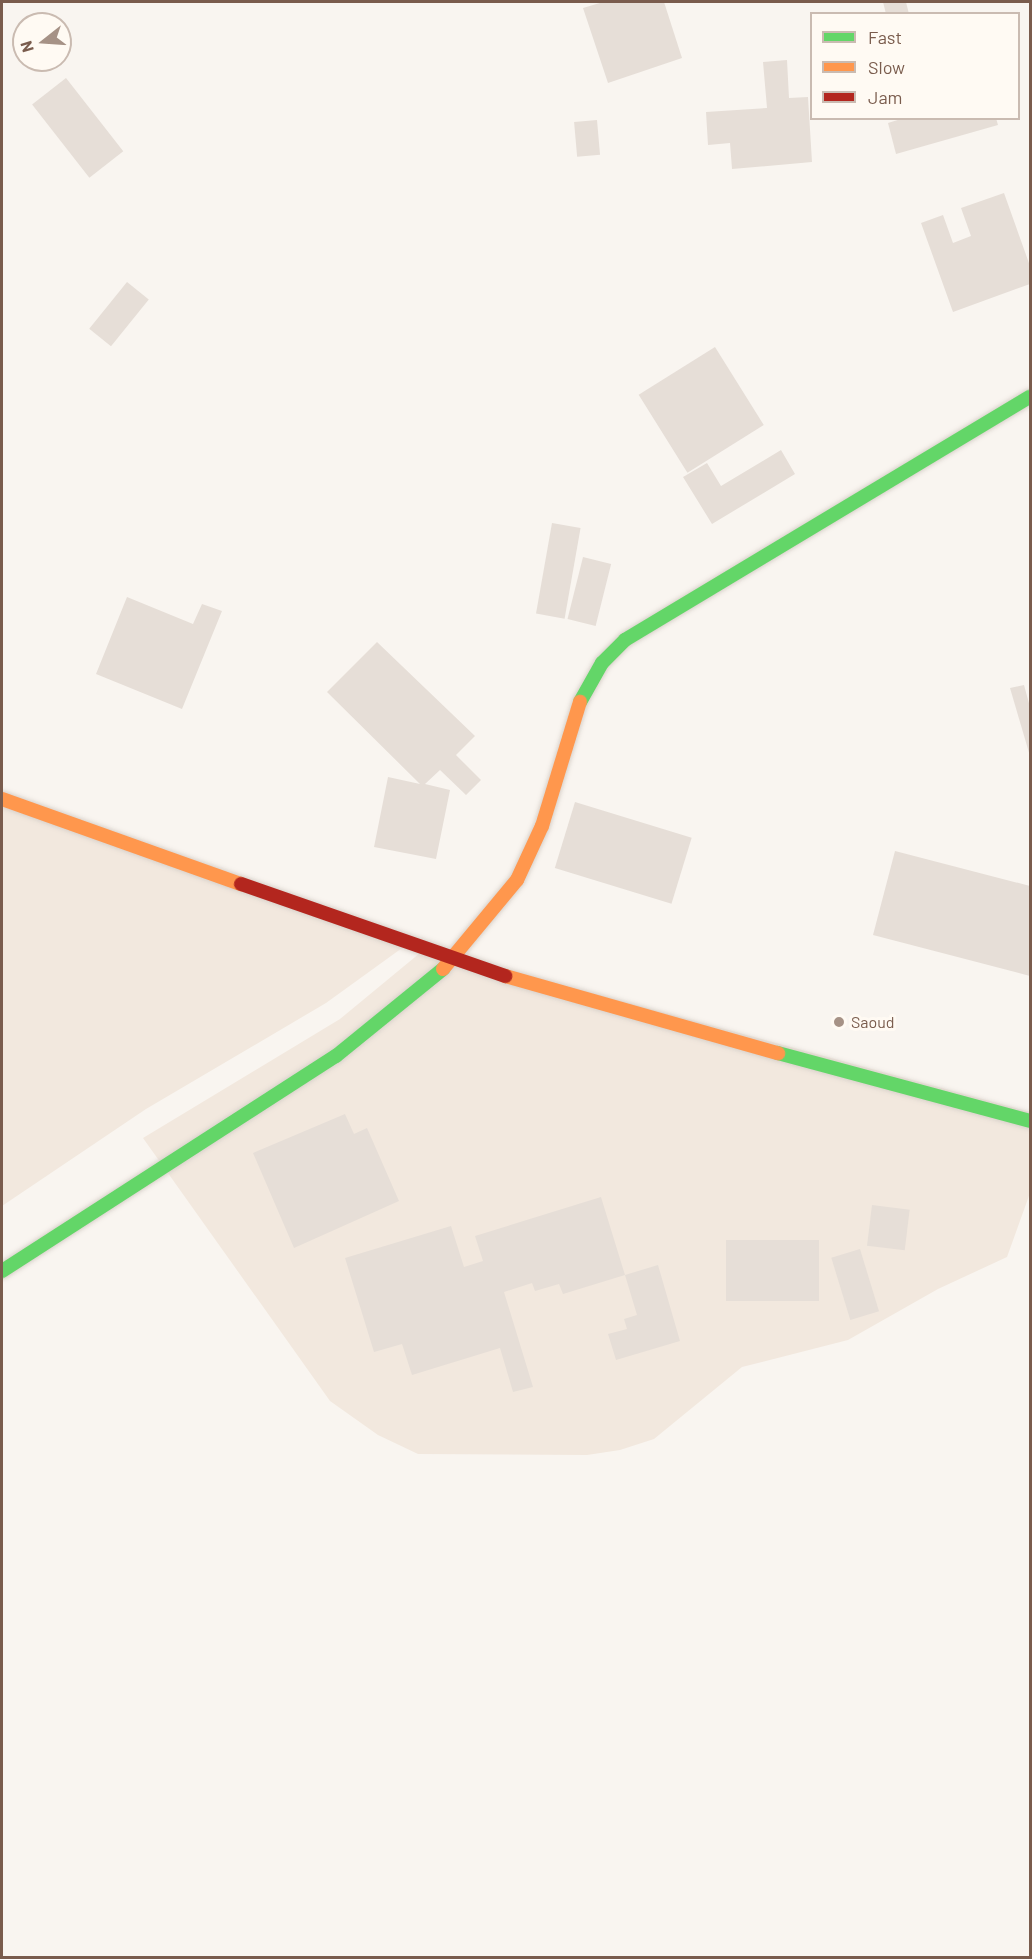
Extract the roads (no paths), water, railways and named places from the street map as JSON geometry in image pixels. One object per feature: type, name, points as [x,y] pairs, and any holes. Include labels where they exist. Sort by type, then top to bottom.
[{"type":"street","points":[[2,1271],[336,1056],[454,960],[517,880],[542,826],[574,713],[602,663],[626,640],[1030,397]]},
{"type":"street","points":[[2,800],[454,960],[605,1007],[1030,1121]]},
{"type":"place","name":"Saoud","points":[[839,1022]]}]
